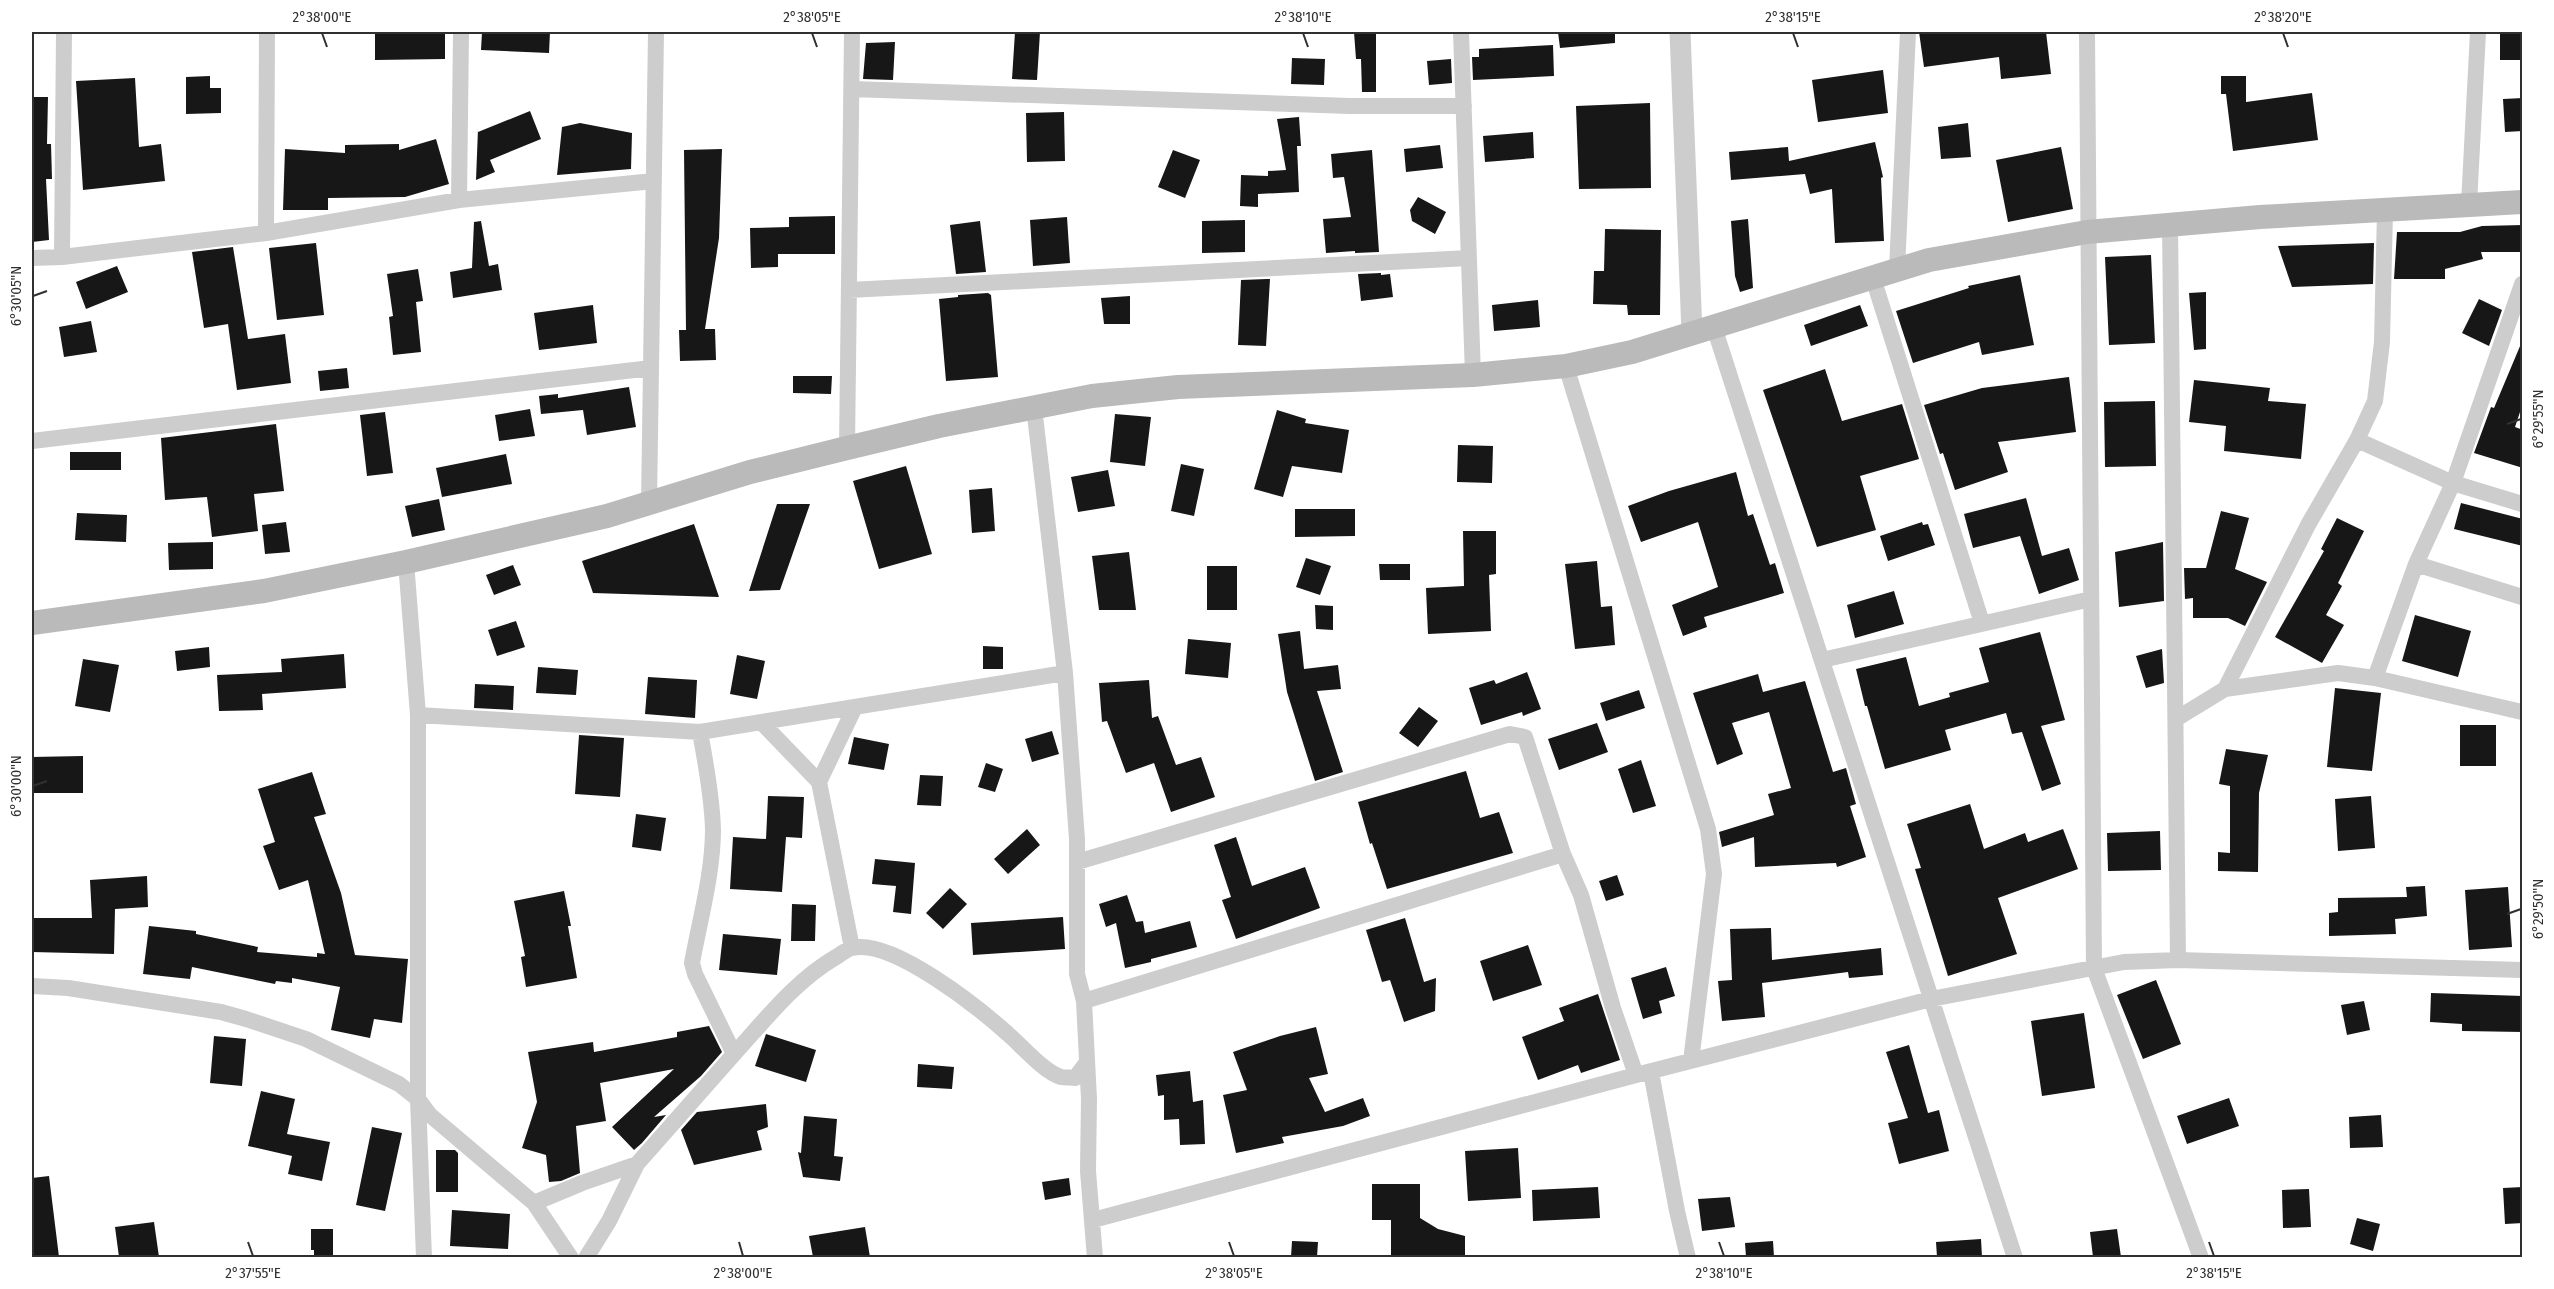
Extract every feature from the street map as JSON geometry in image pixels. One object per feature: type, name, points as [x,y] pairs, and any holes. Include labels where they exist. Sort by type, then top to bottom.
[{"type":"main road","points":[[32,623],[264,591],[406,562],[607,516],[750,472],[847,448],[1034,406],[1092,396],[1178,387],[1473,375],[1566,366],[1632,352],[1929,260],[2087,232],[2260,217],[2385,212],[2469,204],[2523,202]]},
{"type":"street","points":[[62,257],[64,32]]},
{"type":"street","points":[[266,233],[267,32]]},
{"type":"street","points":[[459,200],[461,32]]},
{"type":"street","points":[[649,503],[656,32]]},
{"type":"street","points":[[847,448],[852,32]]},
{"type":"street","points":[[1461,32],[1473,375]]},
{"type":"street","points":[[1680,32],[1703,330],[1822,660],[2015,1257]]},
{"type":"street","points":[[1897,269],[1908,32]]},
{"type":"street","points":[[2088,32],[2087,232],[2094,969],[2201,1257]]},
{"type":"street","points":[[2469,204],[2478,32]]},
{"type":"street","points":[[852,89],[1350,106],[1464,106]]},
{"type":"street","points":[[32,258],[62,257],[266,233],[459,200],[654,181]]},
{"type":"street","points":[[2225,689],[2308,525],[2357,440],[2375,401],[2380,372],[2385,212]]},
{"type":"street","points":[[2170,225],[2178,960]]},
{"type":"street","points":[[849,290],[1469,258]]},
{"type":"street","points":[[1873,278],[1982,623]]},
{"type":"street","points":[[2375,678],[2416,564],[2453,483],[2523,284]]},
{"type":"street","points":[[1566,366],[1708,829],[1714,874],[1691,1061]]},
{"type":"street","points":[[32,441],[651,368]]},
{"type":"street","points":[[1034,406],[1065,673],[1077,839],[1077,974],[1084,1001],[1088,1171],[1095,1257]]},
{"type":"street","points":[[2357,440],[2453,483],[2523,504]]},
{"type":"street","points":[[406,562],[418,715],[418,1099],[424,1257]]},
{"type":"street","points":[[2416,564],[2523,597]]},
{"type":"street","points":[[1822,660],[2091,599]]},
{"type":"street","points":[[418,715],[700,732],[854,709],[1065,673]]},
{"type":"street","points":[[2176,719],[2225,689],[2338,674],[2375,678],[2523,712]]},
{"type":"street","points":[[819,782],[854,709]]},
{"type":"street","points":[[761,722],[819,782],[852,948]]},
{"type":"street","points":[[700,732],[709,780],[713,830],[711,855],[692,963],[695,974],[734,1054]]},
{"type":"street","points":[[1077,862],[1510,734],[1525,737],[1563,854],[1581,896],[1613,1008],[1644,1073],[1688,1257]]},
{"type":"street","points":[[1084,1001],[1563,854]]},
{"type":"street","points":[[586,1257],[609,1221],[637,1164],[790,992],[822,966],[852,948],[881,950],[906,960],[932,976],[983,1011],[1046,1068],[1061,1077],[1075,1078],[1087,1062]]},
{"type":"street","points":[[1093,1220],[1931,999],[2124,962],[2178,960],[2523,970]]},
{"type":"street","points":[[32,986],[80,990],[221,1012],[306,1039],[399,1084],[418,1099],[429,1115],[534,1203],[571,1257]]},
{"type":"street","points":[[534,1203],[637,1164]]},
{"type":"building","points":[[375,32],[445,32],[445,59],[375,60]]},
{"type":"building","points":[[482,32],[550,32],[549,53],[481,50]]},
{"type":"building","points":[[1015,32],[1040,32],[1037,80],[1012,79]]},
{"type":"building","points":[[1354,32],[1376,32],[1376,92],[1362,92],[1361,59],[1356,59]]},
{"type":"building","points":[[1558,32],[1615,32],[1615,43],[1560,48]]},
{"type":"building","points":[[1919,32],[2046,32],[2051,74],[2001,79],[1999,57],[1924,67]]},
{"type":"building","points":[[2500,32],[2523,32],[2523,60],[2500,60]]},
{"type":"building","points":[[895,42],[893,80],[863,79],[866,43]]},
{"type":"building","points":[[1553,45],[1554,76],[1473,80],[1472,57],[1479,57],[1479,49]]},
{"type":"building","points":[[1292,58],[1325,59],[1324,85],[1291,84]]},
{"type":"building","points":[[1451,59],[1452,83],[1429,85],[1427,61]]},
{"type":"building","points":[[1883,70],[1888,113],[1818,122],[1812,80]]},
{"type":"building","points":[[210,76],[210,88],[221,88],[221,113],[186,114],[186,77]]},
{"type":"building","points":[[2221,76],[2246,76],[2246,102],[2312,93],[2318,140],[2233,151],[2226,94],[2221,94]]},
{"type":"building","points":[[135,78],[139,147],[161,144],[165,181],[83,190],[76,81]]},
{"type":"building","points":[[32,97],[48,97],[47,144],[51,144],[52,179],[46,179],[49,240],[32,242]]},
{"type":"building","points":[[2523,98],[2523,131],[2505,132],[2503,99]]},
{"type":"building","points":[[1650,103],[1651,188],[1579,189],[1576,106]]},
{"type":"building","points":[[530,111],[541,139],[490,160],[495,172],[476,180],[478,129],[478,132]]},
{"type":"building","points":[[1064,112],[1065,161],[1027,162],[1026,113]]},
{"type":"building","points":[[1299,117],[1301,146],[1297,146],[1299,192],[1258,194],[1258,207],[1240,206],[1241,175],[1268,176],[1268,171],[1286,170],[1277,119]]},
{"type":"building","points":[[580,123],[632,133],[631,169],[557,175],[562,127]]},
{"type":"building","points":[[1968,123],[1971,157],[1941,159],[1938,127]]},
{"type":"building","points":[[1533,132],[1534,158],[1485,162],[1483,136]]},
{"type":"building","points":[[436,139],[449,184],[405,197],[328,198],[328,210],[283,210],[285,149],[345,153],[345,145],[399,144],[399,150]]},
{"type":"building","points":[[1875,142],[1883,177],[1881,178],[1884,241],[1835,243],[1832,189],[1810,194],[1805,174],[1731,180],[1729,152],[1788,147],[1789,161]]},
{"type":"building","points":[[1440,145],[1443,168],[1406,172],[1404,149]]},
{"type":"building","points":[[2061,147],[2073,209],[2008,222],[1996,160]]},
{"type":"building","points":[[722,149],[719,238],[705,329],[715,329],[716,360],[680,361],[679,330],[686,330],[684,150]]},
{"type":"building","points":[[1173,150],[1200,160],[1185,198],[1158,187]]},
{"type":"building","points":[[1372,150],[1379,252],[1326,253],[1323,219],[1351,217],[1344,177],[1333,178],[1331,154]]},
{"type":"building","points":[[1418,197],[1446,212],[1435,234],[1412,221],[1410,210]]},
{"type":"building","points":[[835,216],[835,254],[778,254],[778,267],[751,268],[750,228],[789,227],[789,217]]},
{"type":"building","points":[[1067,217],[1070,263],[1033,266],[1030,220]]},
{"type":"building","points":[[1748,219],[1753,288],[1740,292],[1735,276],[1731,221]]},
{"type":"building","points":[[1245,220],[1245,252],[1202,253],[1202,221]]},
{"type":"building","points":[[481,221],[489,266],[498,264],[502,290],[453,298],[450,272],[472,268],[474,222]]},
{"type":"building","points":[[980,221],[986,272],[956,274],[950,225]]},
{"type":"building","points":[[2523,225],[2523,252],[2481,252],[2483,259],[2445,269],[2445,279],[2394,279],[2397,232],[2460,232],[2482,226]]},
{"type":"building","points":[[1605,229],[1661,230],[1660,315],[1628,315],[1627,305],[1593,304],[1594,271],[1604,271]]},
{"type":"building","points":[[316,243],[324,315],[277,320],[269,248]]},
{"type":"building","points":[[2374,243],[2373,284],[2292,287],[2278,246]]},
{"type":"building","points":[[233,247],[248,339],[285,334],[291,383],[237,390],[228,324],[204,328],[192,252]]},
{"type":"building","points":[[2151,255],[2155,343],[2109,345],[2105,257]]},
{"type":"building","points":[[117,266],[128,292],[86,309],[76,282]]},
{"type":"building","points":[[418,269],[423,301],[416,302],[421,352],[393,355],[389,317],[393,316],[387,274]]},
{"type":"building","points":[[1381,273],[1381,275],[1390,274],[1393,297],[1361,301],[1358,274]]},
{"type":"building","points":[[2020,275],[2034,345],[1982,355],[1979,342],[1913,363],[1896,311],[1969,288],[1968,286]]},
{"type":"building","points":[[1270,279],[1266,346],[1238,345],[1241,280]]},
{"type":"building","points":[[2206,292],[2206,349],[2194,350],[2189,293]]},
{"type":"building","points":[[988,293],[991,295],[998,377],[946,381],[939,299]]},
{"type":"building","points":[[1130,296],[1130,324],[1104,324],[1101,298]]},
{"type":"building","points":[[2479,299],[2502,310],[2489,346],[2462,333]]},
{"type":"building","points":[[1538,300],[1540,327],[1494,331],[1492,305]]},
{"type":"building","points":[[593,305],[597,343],[539,350],[534,313]]},
{"type":"building","points":[[1860,305],[1868,326],[1811,346],[1804,325]]},
{"type":"building","points":[[91,321],[97,352],[64,357],[59,327]]},
{"type":"building","points":[[2523,339],[2523,403],[2515,427],[2523,430],[2523,468],[2474,453],[2491,407],[2494,408]]},
{"type":"building","points":[[347,368],[349,388],[320,391],[318,371]]},
{"type":"building","points":[[1825,369],[1842,421],[1902,404],[1919,459],[1860,476],[1876,530],[1817,547],[1763,390]]},
{"type":"building","points":[[793,376],[832,376],[831,394],[793,393]]},
{"type":"building","points":[[2069,377],[2076,432],[1998,442],[2008,472],[1955,490],[1924,405],[1982,388]]},
{"type":"building","points":[[2194,380],[2270,388],[2268,401],[2306,404],[2301,459],[2224,451],[2226,426],[2189,422]]},
{"type":"building","points":[[629,387],[636,427],[587,435],[583,410],[541,414],[539,396],[558,394],[558,398]]},
{"type":"building","points":[[2155,401],[2156,466],[2105,467],[2104,402]]},
{"type":"building","points":[[530,409],[535,436],[499,441],[495,415]]},
{"type":"building","points":[[1277,410],[1306,419],[1305,423],[1349,430],[1342,473],[1292,466],[1283,497],[1254,489]]},
{"type":"building","points":[[385,412],[393,473],[367,476],[360,415]]},
{"type":"building","points":[[1115,414],[1151,417],[1145,466],[1110,462]]},
{"type":"building","points":[[276,424],[284,491],[254,494],[258,531],[212,537],[207,497],[165,500],[161,438]]},
{"type":"building","points":[[1458,445],[1493,446],[1492,483],[1457,482]]},
{"type":"building","points":[[70,452],[121,452],[121,470],[70,470]]},
{"type":"building","points":[[506,454],[512,484],[442,497],[436,468]]},
{"type":"building","points":[[1181,464],[1204,469],[1194,516],[1171,511]]},
{"type":"building","points":[[906,466],[932,554],[879,569],[853,481]]},
{"type":"building","points":[[1108,470],[1115,506],[1078,512],[1071,477]]},
{"type":"building","points":[[1736,472],[1748,516],[1753,514],[1770,565],[1775,563],[1784,593],[1704,617],[1707,627],[1683,636],[1672,605],[1718,587],[1698,522],[1641,542],[1628,506],[1669,491]]},
{"type":"building","points":[[992,488],[995,531],[972,533],[969,490]]},
{"type":"building","points":[[2026,498],[2042,556],[2069,548],[2079,580],[2039,594],[2020,536],[1973,548],[1964,514]]},
{"type":"building","points":[[439,499],[445,530],[412,537],[405,506]]},
{"type":"building","points":[[2461,503],[2523,519],[2523,546],[2454,529]]},
{"type":"building","points":[[777,504],[810,504],[780,590],[749,591]]},
{"type":"building","points":[[1295,509],[1355,509],[1355,536],[1295,537]]},
{"type":"building","points":[[2221,511],[2249,518],[2235,569],[2267,582],[2245,626],[2228,618],[2193,618],[2193,598],[2185,599],[2184,568],[2206,568]]},
{"type":"building","points":[[77,513],[127,515],[126,542],[75,540]]},
{"type":"building","points":[[2337,518],[2364,531],[2338,583],[2342,586],[2326,615],[2344,625],[2322,663],[2275,637],[2324,551],[2321,549]]},
{"type":"building","points":[[286,522],[290,552],[265,554],[262,525]]},
{"type":"building","points":[[1922,522],[1923,525],[1928,524],[1935,545],[1888,561],[1880,536]]},
{"type":"building","points":[[694,524],[719,597],[593,593],[582,561]]},
{"type":"building","points":[[1463,531],[1496,531],[1496,574],[1489,575],[1491,631],[1428,634],[1426,588],[1464,586]]},
{"type":"building","points":[[213,542],[213,569],[169,570],[168,543]]},
{"type":"building","points":[[2163,542],[2164,601],[2119,607],[2115,552]]},
{"type":"building","points":[[1129,552],[1136,610],[1099,610],[1092,556]]},
{"type":"building","points":[[1306,558],[1331,566],[1320,595],[1296,587]]},
{"type":"building","points":[[1597,561],[1601,607],[1612,606],[1615,645],[1575,649],[1565,564]]},
{"type":"building","points":[[1379,564],[1410,564],[1410,580],[1380,580]]},
{"type":"building","points":[[513,565],[521,585],[494,595],[486,575]]},
{"type":"building","points":[[1207,566],[1237,566],[1237,610],[1207,610]]},
{"type":"building","points":[[1894,591],[1904,624],[1855,638],[1847,605]]},
{"type":"building","points":[[1315,605],[1333,606],[1333,630],[1316,629]]},
{"type":"building","points":[[2415,615],[2471,631],[2458,677],[2402,661]]},
{"type":"building","points":[[516,621],[525,647],[497,656],[488,630]]},
{"type":"building","points":[[1300,631],[1304,669],[1338,665],[1341,689],[1317,691],[1343,772],[1315,781],[1287,692],[1278,634]]},
{"type":"building","points":[[2040,632],[2065,720],[2041,726],[2061,784],[2042,791],[2022,732],[2012,734],[2006,713],[1945,730],[1951,750],[1885,769],[1856,669],[1906,657],[1919,706],[1950,697],[1949,693],[1989,682],[1979,648]]},
{"type":"building","points":[[1188,639],[1231,643],[1228,678],[1185,674]]},
{"type":"building","points":[[983,646],[1003,647],[1003,669],[983,669]]},
{"type":"building","points":[[209,647],[210,667],[177,671],[175,651]]},
{"type":"building","points":[[2162,649],[2164,683],[2146,688],[2136,656]]},
{"type":"building","points":[[344,654],[346,688],[262,694],[263,710],[219,711],[217,675],[282,672],[281,659]]},
{"type":"building","points":[[737,655],[765,661],[757,699],[730,694]]},
{"type":"building","points":[[83,659],[119,665],[110,712],[75,706]]},
{"type":"building","points":[[538,667],[578,670],[576,695],[536,693]]},
{"type":"building","points":[[1527,672],[1541,709],[1523,716],[1522,712],[1481,725],[1469,688],[1494,680],[1496,684]]},
{"type":"building","points":[[1758,674],[1763,692],[1805,681],[1833,772],[1846,768],[1856,804],[1850,806],[1866,857],[1837,867],[1836,863],[1755,867],[1754,837],[1722,847],[1719,832],[1774,815],[1768,794],[1791,788],[1769,712],[1732,723],[1743,754],[1717,765],[1693,693]]},
{"type":"building","points":[[648,677],[697,680],[695,718],[645,714]]},
{"type":"building","points":[[1149,680],[1152,718],[1158,716],[1176,765],[1201,757],[1215,797],[1171,812],[1154,763],[1126,773],[1107,721],[1102,722],[1099,683]]},
{"type":"building","points":[[475,684],[514,686],[513,710],[474,708]]},
{"type":"building","points":[[2335,688],[2381,693],[2372,771],[2327,767]]},
{"type":"building","points":[[1639,690],[1645,708],[1606,721],[1600,703]]},
{"type":"building","points":[[1419,707],[1438,721],[1418,747],[1399,733]]},
{"type":"building","points":[[1597,723],[1608,752],[1559,770],[1548,739]]},
{"type":"building","points":[[2460,725],[2496,725],[2496,766],[2460,766]]},
{"type":"building","points":[[1052,731],[1059,754],[1032,762],[1025,739]]},
{"type":"building","points":[[579,735],[624,738],[620,797],[575,794]]},
{"type":"building","points":[[854,737],[889,744],[884,770],[848,764]]},
{"type":"building","points":[[2226,749],[2268,755],[2259,793],[2258,872],[2218,871],[2218,852],[2230,853],[2230,786],[2219,784]]},
{"type":"building","points":[[83,756],[83,793],[32,793],[32,757]]},
{"type":"building","points":[[1641,760],[1656,806],[1633,813],[1618,769]]},
{"type":"building","points":[[986,763],[1003,769],[995,792],[978,787]]},
{"type":"building","points":[[1466,771],[1480,818],[1499,812],[1513,853],[1387,889],[1372,843],[1370,844],[1358,802]]},
{"type":"building","points":[[312,772],[326,814],[314,817],[341,893],[355,955],[408,959],[402,1023],[374,1019],[370,1038],[331,1030],[340,987],[292,978],[292,983],[276,981],[275,984],[192,967],[190,979],[143,974],[149,926],[196,931],[196,934],[258,947],[257,952],[317,957],[317,953],[325,954],[308,880],[279,890],[263,846],[275,842],[258,789]]},
{"type":"building","points":[[920,775],[943,776],[941,806],[917,805]]},
{"type":"building","points":[[768,796],[804,797],[802,838],[786,837],[782,892],[730,889],[733,837],[766,839]]},
{"type":"building","points":[[2371,796],[2375,848],[2338,851],[2335,799]]},
{"type":"building","points":[[1970,804],[1984,849],[2025,833],[2028,842],[2063,829],[2078,869],[1998,898],[2017,954],[1948,976],[1915,869],[1921,868],[1907,824]]},
{"type":"building","points":[[636,814],[666,818],[661,851],[632,847]]},
{"type":"building","points":[[1027,829],[1040,845],[1008,874],[994,859]]},
{"type":"building","points":[[2160,831],[2161,870],[2108,871],[2107,833]]},
{"type":"building","points":[[1236,837],[1252,886],[1305,867],[1320,908],[1236,939],[1222,900],[1231,897],[1214,845]]},
{"type":"building","points":[[875,859],[915,863],[911,914],[893,912],[896,886],[872,884]]},
{"type":"building","points":[[1617,875],[1624,895],[1606,901],[1599,881]]},
{"type":"building","points":[[147,876],[148,907],[115,909],[114,954],[32,952],[32,918],[92,918],[90,880]]},
{"type":"building","points":[[2425,886],[2427,916],[2395,919],[2396,934],[2329,936],[2329,913],[2338,912],[2338,898],[2407,897],[2406,887]]},
{"type":"building","points":[[2508,887],[2512,947],[2469,950],[2465,890]]},
{"type":"building","points":[[950,888],[967,904],[943,929],[926,913]]},
{"type":"building","points":[[564,891],[577,978],[526,987],[521,957],[525,956],[514,901]]},
{"type":"building","points":[[1127,895],[1136,922],[1143,921],[1145,933],[1190,921],[1197,947],[1125,968],[1116,923],[1106,927],[1099,904]]},
{"type":"building","points":[[792,904],[816,905],[815,941],[791,941]]},
{"type":"building","points":[[1063,917],[1065,949],[973,955],[971,923]]},
{"type":"building","points":[[1405,918],[1424,982],[1436,978],[1435,1011],[1404,1022],[1390,980],[1382,982],[1366,930]]},
{"type":"building","points":[[1771,928],[1772,960],[1881,948],[1883,975],[1849,978],[1848,972],[1762,983],[1765,1017],[1722,1021],[1718,981],[1732,980],[1730,929]]},
{"type":"building","points":[[723,934],[781,939],[777,975],[719,970]]},
{"type":"building","points":[[1528,945],[1542,985],[1493,1001],[1480,961]]},
{"type":"building","points":[[1666,967],[1675,996],[1659,1001],[1662,1013],[1643,1019],[1631,978]]},
{"type":"building","points":[[2156,980],[2181,1044],[2143,1059],[2117,995]]},
{"type":"building","points":[[2431,993],[2523,996],[2523,1032],[2462,1031],[2462,1024],[2430,1022]]},
{"type":"building","points":[[1598,994],[1620,1060],[1581,1073],[1578,1065],[1538,1080],[1522,1037],[1564,1021],[1559,1008]]},
{"type":"building","points":[[2364,1001],[2370,1030],[2347,1035],[2341,1005]]},
{"type":"building","points":[[2084,1013],[2095,1088],[2042,1096],[2031,1021]]},
{"type":"building","points":[[709,1026],[722,1052],[701,1076],[654,1117],[666,1115],[642,1143],[634,1150],[612,1127],[674,1069],[600,1083],[606,1121],[576,1126],[580,1173],[561,1181],[549,1182],[546,1155],[522,1148],[537,1102],[528,1052],[593,1042],[594,1052],[677,1037],[677,1032]]},
{"type":"building","points":[[1316,1027],[1328,1074],[1309,1078],[1325,1112],[1363,1098],[1370,1116],[1343,1126],[1282,1137],[1284,1143],[1236,1153],[1223,1095],[1247,1090],[1233,1052]]},
{"type":"building","points":[[766,1034],[816,1050],[806,1082],[755,1066]]},
{"type":"building","points":[[214,1036],[246,1039],[242,1086],[210,1083]]},
{"type":"building","points":[[1909,1045],[1928,1113],[1939,1110],[1949,1151],[1899,1164],[1888,1123],[1908,1118],[1886,1052]]},
{"type":"building","points":[[918,1064],[954,1067],[952,1089],[917,1087]]},
{"type":"building","points":[[1190,1071],[1193,1102],[1203,1100],[1205,1144],[1180,1145],[1179,1119],[1164,1120],[1164,1095],[1158,1096],[1156,1075]]},
{"type":"building","points":[[261,1091],[295,1099],[287,1134],[330,1142],[322,1181],[288,1174],[292,1156],[248,1146]]},
{"type":"building","points":[[2229,1098],[2239,1126],[2187,1144],[2177,1116]]},
{"type":"building","points":[[766,1104],[768,1127],[757,1131],[762,1150],[694,1165],[681,1130],[697,1112]]},
{"type":"building","points":[[2381,1115],[2383,1147],[2350,1148],[2349,1117]]},
{"type":"building","points":[[804,1116],[837,1119],[834,1156],[843,1157],[840,1181],[803,1177],[798,1152],[801,1153]]},
{"type":"building","points":[[372,1127],[402,1133],[385,1211],[356,1205]]},
{"type":"building","points":[[1518,1148],[1521,1198],[1468,1201],[1465,1151]]},
{"type":"building","points":[[436,1150],[455,1150],[458,1153],[458,1192],[436,1192]]},
{"type":"building","points":[[49,1176],[59,1257],[32,1257],[32,1178]]},
{"type":"building","points":[[1069,1178],[1071,1195],[1045,1200],[1042,1182]]},
{"type":"building","points":[[1372,1184],[1420,1184],[1420,1218],[1438,1229],[1465,1236],[1465,1256],[1391,1257],[1391,1220],[1372,1220]]},
{"type":"building","points":[[1598,1187],[1600,1218],[1533,1221],[1532,1190]]},
{"type":"building","points":[[2523,1187],[2523,1223],[2505,1224],[2503,1188]]},
{"type":"building","points":[[2309,1189],[2311,1227],[2283,1228],[2282,1190]]},
{"type":"building","points":[[1730,1197],[1735,1227],[1702,1231],[1698,1199]]},
{"type":"building","points":[[452,1210],[510,1214],[508,1249],[450,1246]]},
{"type":"building","points":[[2357,1218],[2380,1224],[2373,1251],[2350,1244]]},
{"type":"building","points":[[154,1222],[159,1257],[119,1257],[115,1227]]},
{"type":"building","points":[[865,1227],[870,1257],[813,1257],[809,1236]]},
{"type":"building","points":[[311,1229],[333,1229],[333,1257],[314,1257],[314,1250],[311,1250]]},
{"type":"building","points":[[2117,1229],[2121,1257],[2093,1257],[2090,1232]]},
{"type":"building","points":[[1981,1239],[1982,1257],[1937,1257],[1936,1242]]},
{"type":"building","points":[[1292,1241],[1318,1242],[1317,1257],[1291,1257]]},
{"type":"building","points":[[1773,1241],[1774,1257],[1746,1257],[1745,1243]]}]
